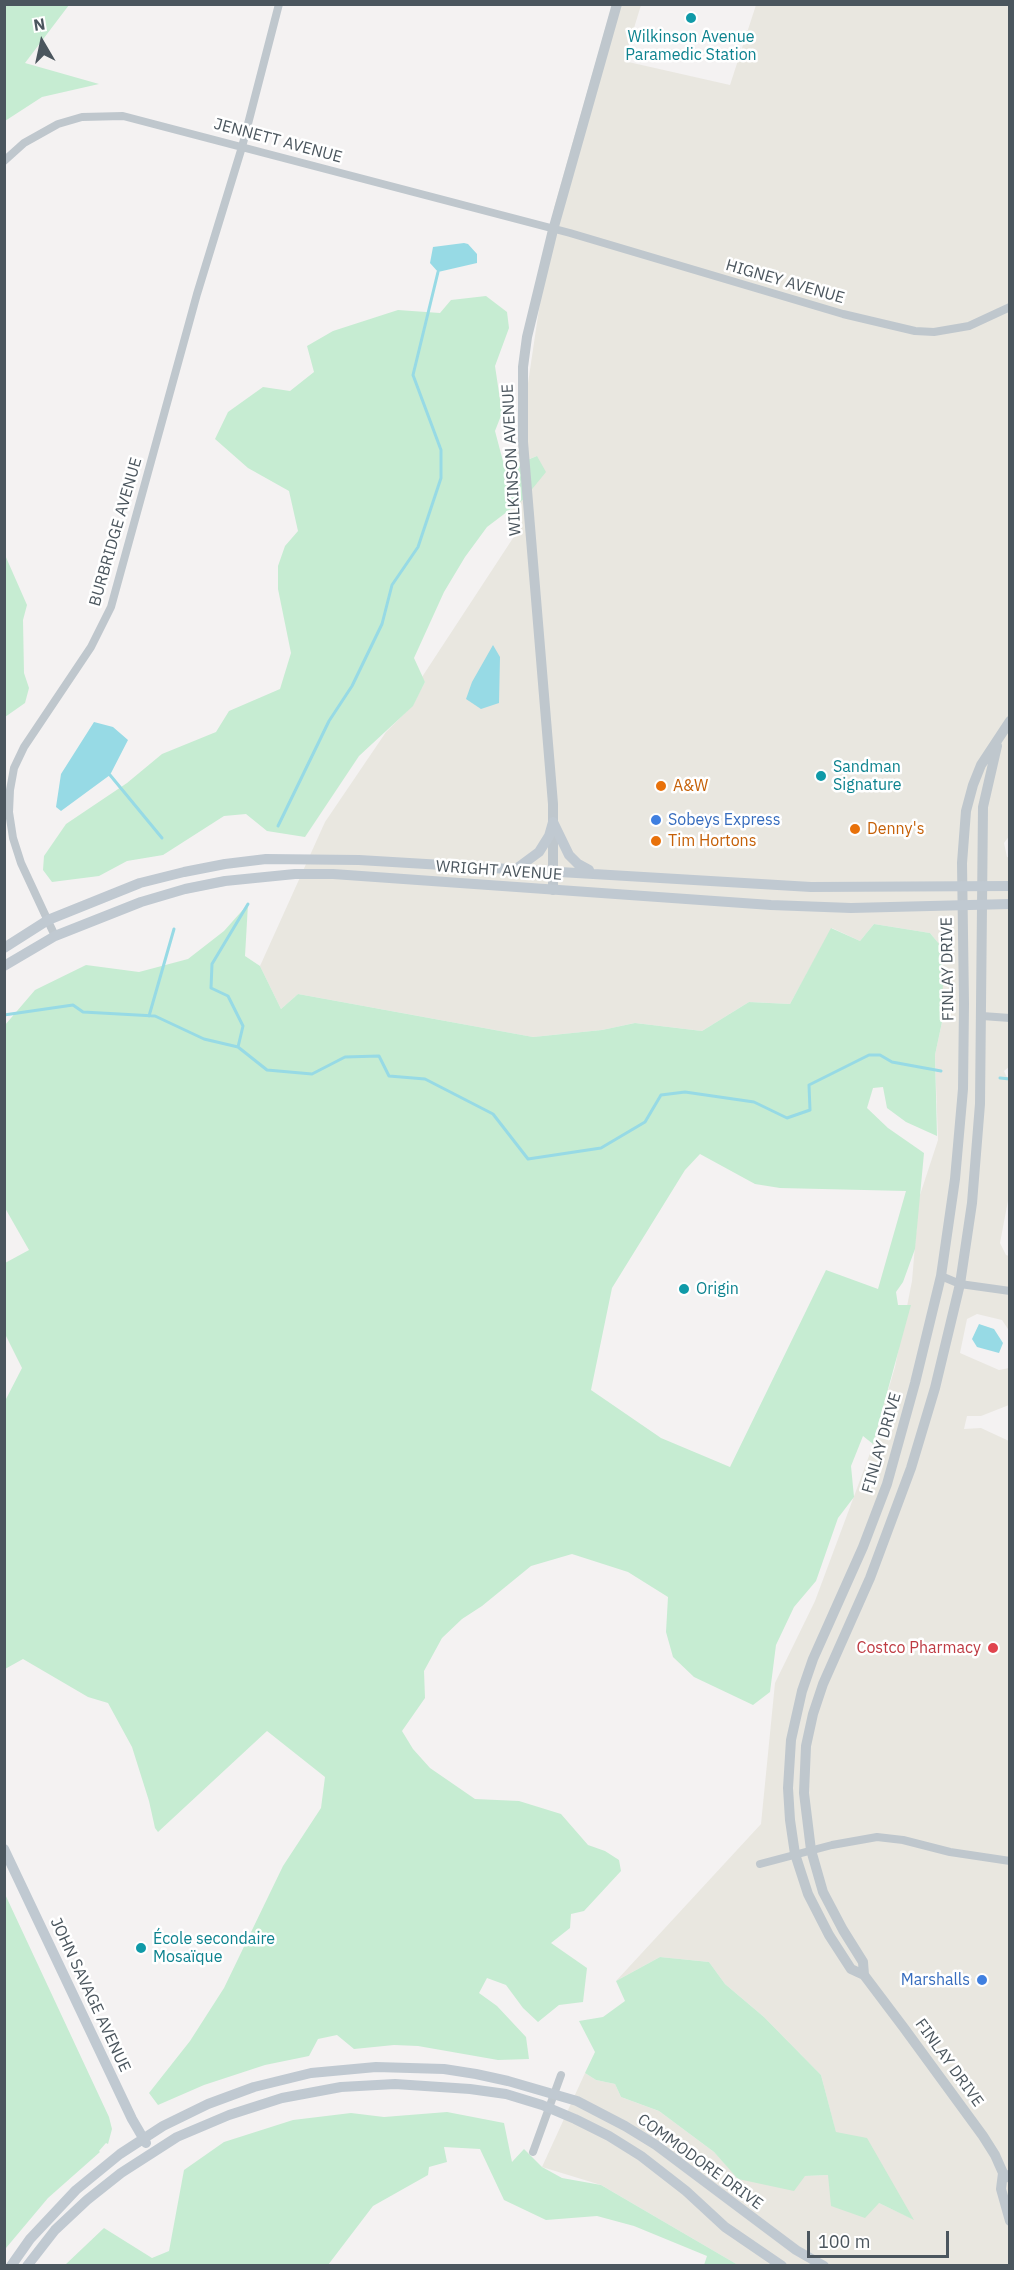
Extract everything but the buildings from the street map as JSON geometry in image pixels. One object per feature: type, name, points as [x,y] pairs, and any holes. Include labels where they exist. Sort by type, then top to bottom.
[{"type":"main road","points":[[516,869],[539,852],[549,836],[553,822]]},
{"type":"main road","points":[[553,822],[569,855],[578,864],[595,873]]},
{"type":"main road","name":"WRIGHT AVENUE","points":[[4,948],[48,920],[140,884],[184,872],[266,859],[312,858],[811,887],[1010,886]]},
{"type":"main road","name":"WRIGHT AVENUE","points":[[4,966],[55,936],[108,914],[174,892],[256,877],[333,874],[771,905],[851,908],[1010,904]]},
{"type":"main road","name":"JOHN SAVAGE AVENUE","points":[[4,1849],[142,2139],[153,2151]]},
{"type":"main road","name":"COMMODORE DRIVE","points":[[10,2265],[62,2204],[97,2172],[142,2139],[196,2109],[238,2092],[292,2077],[353,2068],[444,2069],[508,2081],[577,2101],[640,2135],[670,2155],[795,2250],[824,2265]]},
{"type":"main road","name":"COMMODORE DRIVE","points":[[27,2265],[55,2230],[87,2200],[153,2151],[193,2129],[246,2108],[302,2093],[341,2087],[395,2084],[506,2094],[548,2107],[609,2136],[641,2156],[686,2191],[726,2227],[782,2265]]},
{"type":"street","name":"BURBRIDGE AVENUE","points":[[55,936],[21,863],[13,838],[9,812],[14,768],[24,747],[87,654],[108,616],[197,294],[242,147],[279,4]]},
{"type":"street","name":"WILKINSON AVENUE","points":[[553,890],[553,822],[522,403],[527,337],[553,230],[617,4]]},
{"type":"street","name":"JENNETT AVENUE","points":[[4,161],[24,143],[58,124],[82,117],[123,116],[553,230]]},
{"type":"street","name":"HIGNEY AVENUE","points":[[553,230],[843,314],[915,331],[934,332],[969,326],[1010,307]]},
{"type":"street","points":[[999,740],[1010,722]]},
{"type":"street","name":"FINLAY DRIVE","points":[[864,1975],[863,1962],[839,1924],[823,1892],[811,1850],[805,1809],[806,1746],[813,1714],[824,1684],[864,1594],[901,1500],[935,1388],[960,1284],[974,1187],[980,1104],[983,807],[999,740]]},
{"type":"street","name":"FINLAY DRIVE","points":[[999,740],[981,765],[968,802],[963,838],[963,1089],[955,1179],[941,1276],[887,1484],[863,1546],[813,1659],[797,1707],[789,1756],[788,1788],[795,1854],[808,1894],[821,1922],[851,1969],[864,1975],[970,2117],[995,2155],[1006,2175],[1001,2188],[1010,2221]]},
{"type":"street","points":[[982,1016],[1010,1018]]},
{"type":"street","points":[[941,1276],[960,1284],[1010,1291]]},
{"type":"street","points":[[760,1864],[811,1850],[877,1837],[903,1840],[950,1852],[1010,1862]]},
{"type":"street","points":[[533,2152],[561,2075]]},
{"type":"shaded area","points":[[612,5],[641,5],[624,61],[730,85],[756,5],[1009,5],[1010,835],[1004,843],[1007,857],[1010,858],[1010,1066],[1004,1071],[1009,1082],[1010,1190],[1000,1243],[1006,1255],[1009,1256],[1010,1332],[1002,1320],[977,1314],[967,1319],[960,1353],[999,1370],[1009,1368],[1009,1405],[981,1416],[967,1416],[964,1429],[981,1428],[1009,1441],[1009,2265],[738,2265],[601,2185],[542,2167],[585,2073],[596,2080],[615,2084],[621,2097],[659,2111],[714,2152],[739,2179],[828,2175],[913,2219],[836,2133],[821,2075],[764,2017],[725,1984],[709,1962],[660,1957],[616,1981],[761,1824],[775,1683],[815,1601],[869,1456],[895,1367],[912,1281],[919,1198],[938,1140],[935,1055],[942,1022],[940,945],[930,933],[874,924],[860,941],[832,928],[790,1004],[749,1002],[702,1031],[635,1023],[602,1030],[533,1037],[298,994],[281,1009],[260,966],[325,822],[386,732],[413,705],[425,682],[422,677],[515,535],[510,510],[524,499],[537,456],[516,464],[554,208]]},
{"type":"green space","points":[[5,4],[69,5],[25,63],[99,84],[42,97],[5,121]]},
{"type":"green space","points":[[486,296],[507,312],[509,328],[495,366],[502,413],[495,431],[505,469],[537,456],[546,472],[524,499],[487,527],[444,592],[414,658],[425,682],[413,706],[359,756],[305,837],[267,831],[246,814],[224,816],[163,855],[127,861],[99,876],[52,882],[43,870],[44,856],[66,824],[127,783],[162,754],[216,732],[229,711],[280,689],[291,653],[278,589],[278,566],[285,546],[298,531],[289,491],[248,468],[215,439],[228,412],[263,387],[290,391],[314,372],[307,346],[333,331],[398,310],[440,313],[451,300]]},
{"type":"green space","points":[[5,555],[27,605],[23,620],[24,673],[29,688],[25,703],[5,717]]},
{"type":"green space","points":[[248,904],[245,956],[260,966],[281,1009],[298,994],[533,1037],[602,1030],[635,1023],[702,1031],[749,1002],[790,1004],[831,928],[860,941],[874,924],[930,933],[940,945],[943,978],[942,1022],[935,1055],[937,1136],[906,1122],[887,1108],[883,1087],[873,1088],[867,1108],[888,1128],[924,1153],[915,1249],[903,1282],[896,1292],[898,1305],[911,1305],[873,1444],[863,1436],[851,1466],[854,1497],[838,1518],[816,1581],[794,1607],[776,1645],[770,1692],[753,1705],[694,1677],[673,1657],[666,1632],[668,1597],[628,1572],[572,1554],[531,1566],[482,1606],[462,1619],[442,1638],[424,1671],[425,1698],[402,1731],[413,1749],[430,1768],[475,1799],[519,1801],[561,1814],[588,1845],[605,1851],[619,1860],[621,1871],[584,1911],[571,1914],[570,1928],[551,1943],[587,1968],[583,2002],[559,2005],[538,2022],[523,2008],[506,1985],[487,1978],[479,1993],[497,2006],[526,2037],[529,2059],[498,2060],[418,2046],[394,2045],[354,2049],[337,2035],[318,2039],[309,2056],[265,2065],[204,2085],[158,2105],[149,2093],[190,2041],[224,1988],[283,1866],[321,1808],[325,1777],[267,1731],[158,1832],[132,1747],[108,1703],[88,1697],[23,1659],[5,1669],[5,1401],[22,1368],[5,1334],[5,1263],[29,1250],[5,1208],[5,1025],[35,990],[86,965],[139,972],[188,959],[224,931]],"holes":[[[700,1154],[755,1184],[780,1188],[906,1191],[878,1289],[826,1270],[730,1467],[661,1438],[591,1390],[612,1288],[685,1170]]]},
{"type":"green space","points":[[4,1892],[109,2117],[112,2129],[108,2144],[106,2143],[100,2152],[48,2198],[6,2248]]},
{"type":"green space","points":[[660,1957],[709,1962],[725,1984],[764,2017],[821,2075],[836,2132],[867,2138],[914,2220],[879,2203],[865,2218],[831,2206],[828,2175],[805,2176],[794,2191],[738,2179],[714,2152],[659,2111],[621,2097],[615,2084],[596,2080],[585,2073],[595,2052],[579,2021],[603,2017],[625,2001],[616,1981]]},
{"type":"green space","points":[[447,2112],[504,2123],[512,2162],[524,2149],[542,2167],[562,2178],[601,2185],[738,2265],[704,2265],[707,2256],[634,2226],[597,2216],[546,2220],[504,2200],[480,2149],[444,2147],[447,2162],[429,2167],[428,2175],[373,2206],[328,2265],[65,2265],[104,2228],[152,2258],[169,2251],[184,2170],[224,2142],[293,2120],[351,2113],[384,2117]]},
{"type":"water","points":[[468,244],[477,254],[477,263],[438,272],[430,263],[433,247]]},
{"type":"water","points":[[493,645],[500,657],[499,703],[481,709],[466,699],[472,682]]},
{"type":"water","points":[[94,722],[113,727],[128,740],[110,775],[61,811],[56,807],[61,774]]},
{"type":"water","points":[[979,1324],[994,1329],[1003,1343],[999,1353],[977,1347],[972,1339]]},
{"type":"waterway","points":[[278,826],[329,721],[352,686],[382,624],[392,585],[418,547],[441,478],[441,450],[413,375],[438,272]]},
{"type":"waterway","points":[[110,775],[162,838]]},
{"type":"waterway","points":[[238,1047],[243,1026],[228,996],[211,988],[212,964],[248,904]]},
{"type":"waterway","points":[[149,1016],[174,929]]},
{"type":"waterway","points":[[4,1015],[73,1005],[83,1012],[155,1016],[204,1039],[238,1047],[267,1070],[312,1074],[345,1057],[379,1056],[389,1076],[425,1079],[493,1114],[528,1159],[601,1148],[645,1122],[661,1095],[685,1092],[754,1102],[787,1118],[810,1110],[809,1085],[869,1055],[880,1055],[892,1062],[941,1071]]},
{"type":"waterway","points":[[1000,1078],[1010,1079]]},
{"type":"place","name":"Wilkinson Avenue Paramedic Station","points":[[691,18]]},
{"type":"place","name":"Sandman Signature","points":[[821,776]]},
{"type":"place","name":"A&W","points":[[661,786]]},
{"type":"place","name":"Sobeys Express","points":[[656,820]]},
{"type":"place","name":"Denny's","points":[[855,829]]},
{"type":"place","name":"Tim Hortons","points":[[656,841]]},
{"type":"place","name":"Origin","points":[[684,1289]]},
{"type":"place","name":"Costco Pharmacy","points":[[993,1648]]},
{"type":"place","name":"École secondaire Mosaïque","points":[[141,1948]]},
{"type":"place","name":"Marshalls","points":[[982,1980]]}]
